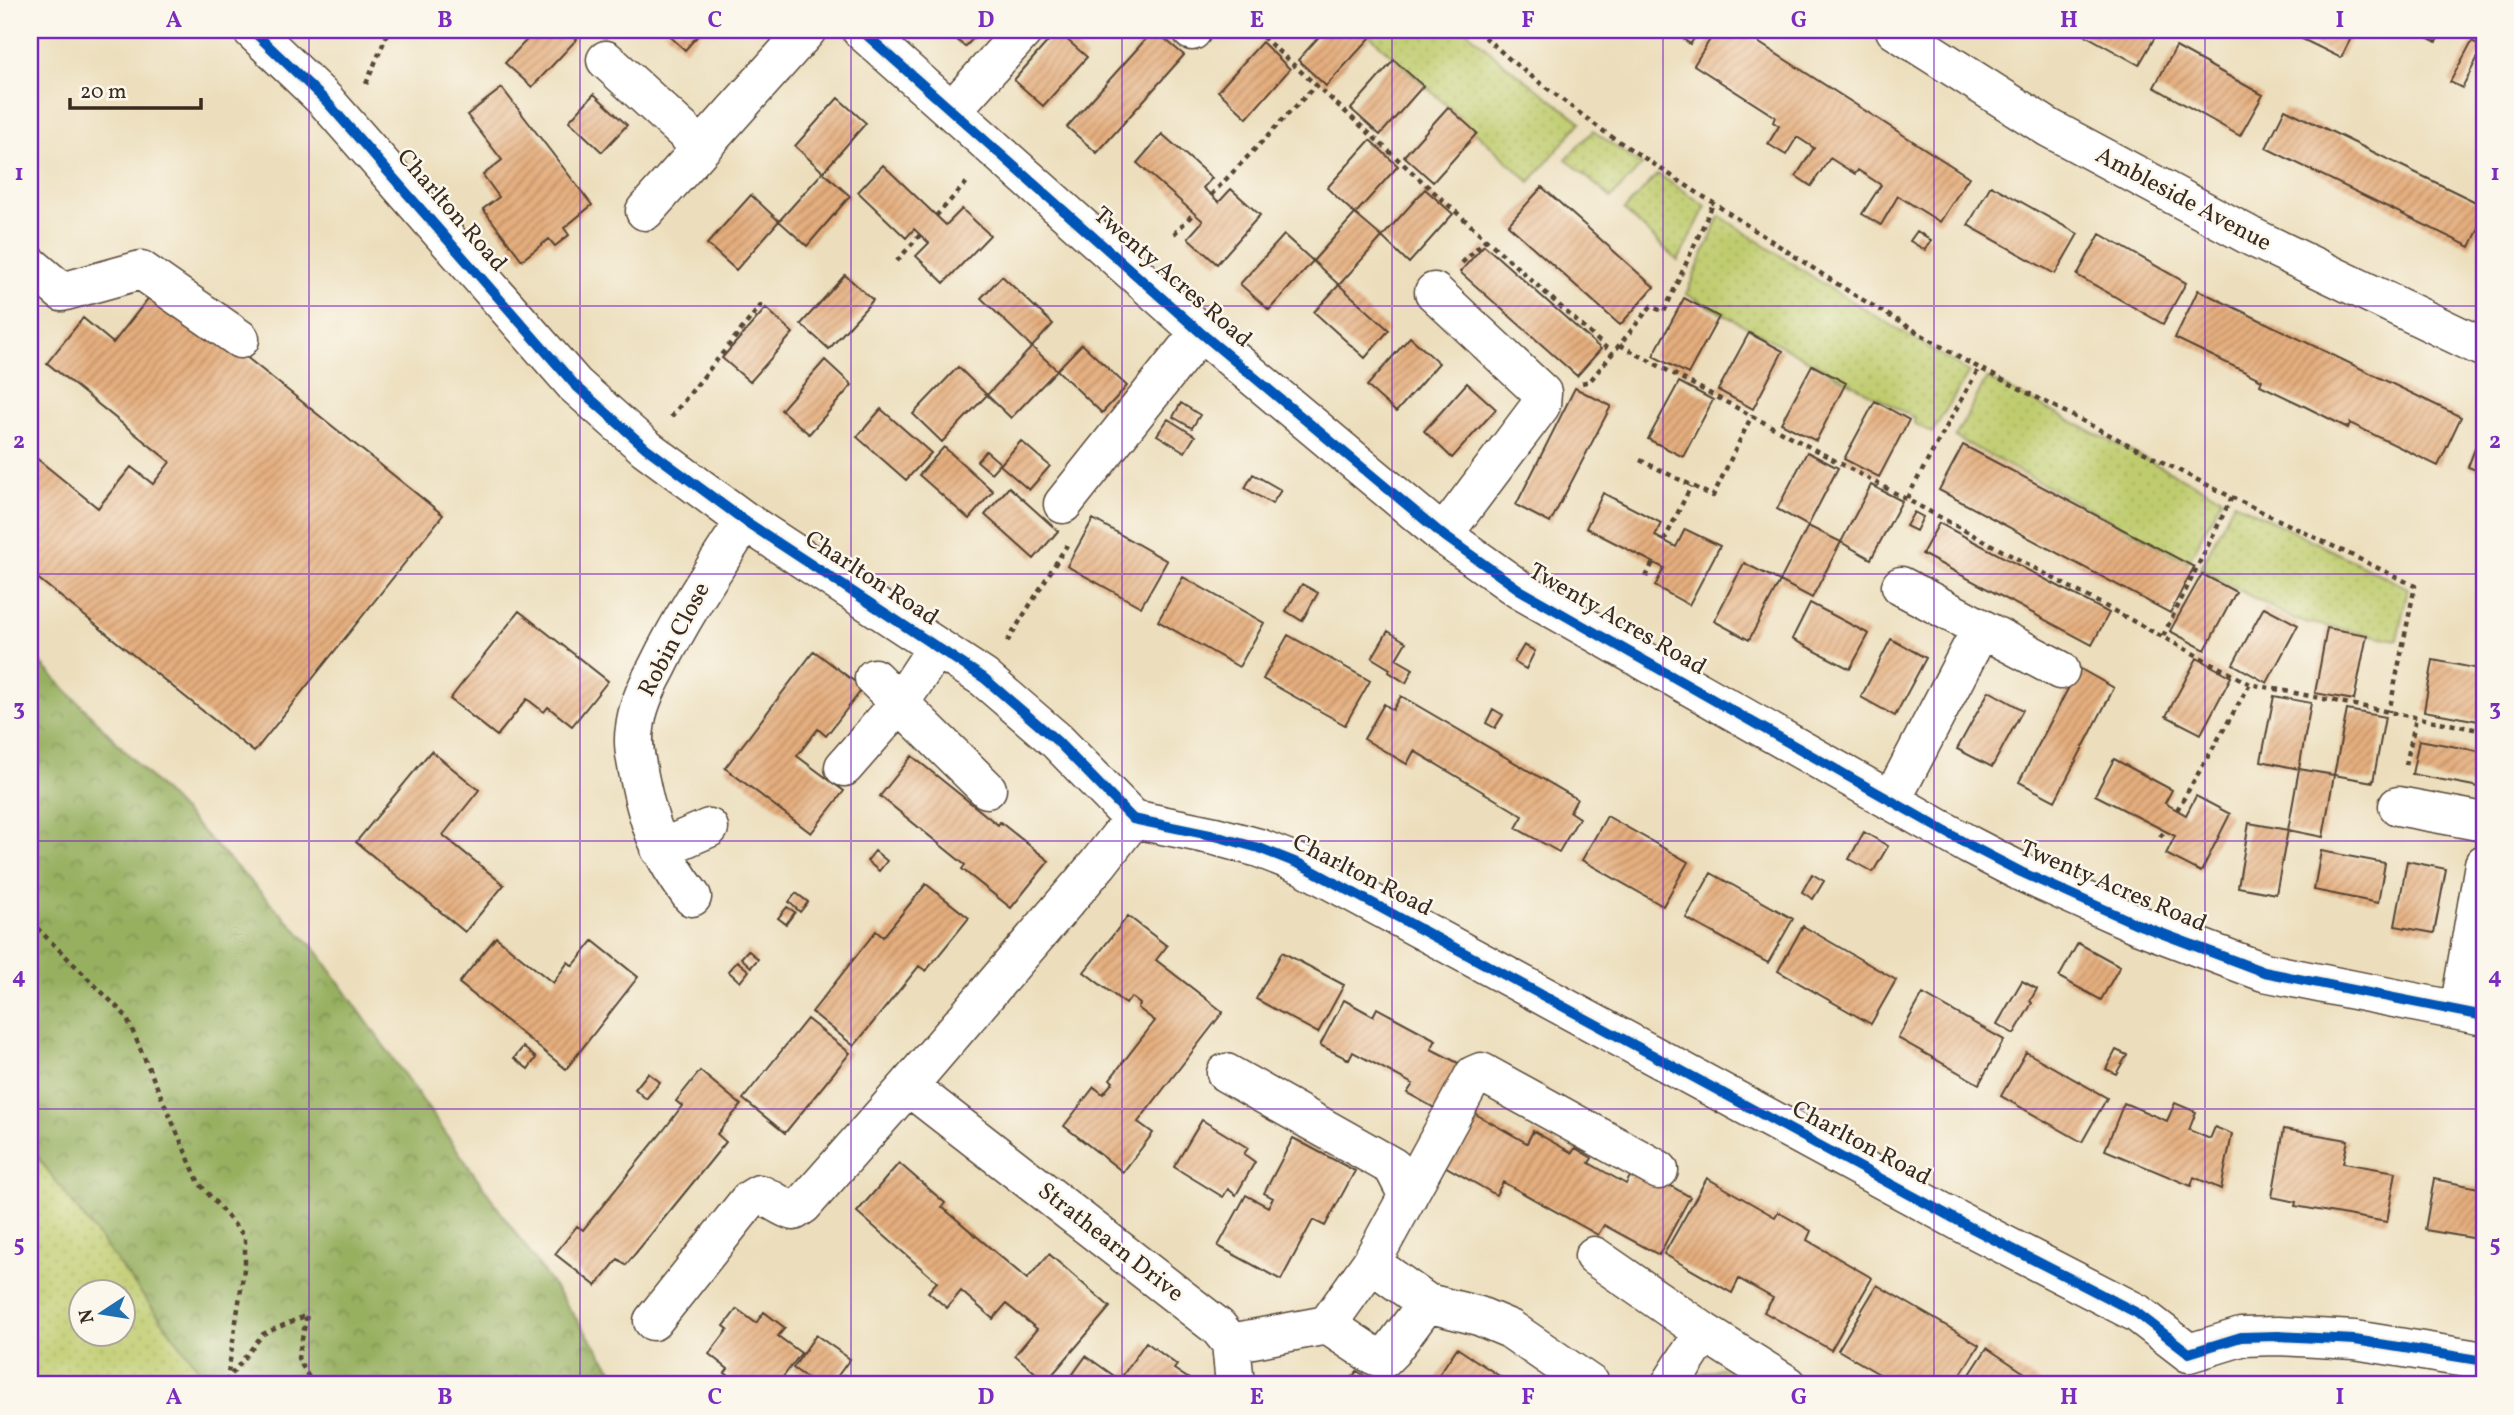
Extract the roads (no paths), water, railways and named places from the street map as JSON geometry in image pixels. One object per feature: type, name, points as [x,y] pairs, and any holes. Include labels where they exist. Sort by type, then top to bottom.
[{"type":"street","name":"Charlton Road","points":[[252,30],[349,126],[575,385],[646,448],[745,521],[984,678],[1058,741],[1133,819],[1215,836],[1259,848],[1303,865],[1968,1226],[2137,1313],[2192,1369],[2241,1337],[2355,1339],[2484,1361]]},
{"type":"street","points":[[645,211],[807,30]]},
{"type":"street","name":"Twenty Acres Road","points":[[862,30],[1200,332],[1443,535],[1520,590],[2021,872],[2137,924],[2264,972],[2471,1014]]},
{"type":"street","points":[[952,110],[1024,30]]},
{"type":"street","name":"Ambleside Avenue","points":[[1895,30],[2060,134],[2252,237],[2484,348]]},
{"type":"street","points":[[606,60],[701,147]]},
{"type":"street","points":[[30,265],[62,292],[141,270],[240,340]]},
{"type":"street","points":[[1434,292],[1542,393],[1541,404],[1443,535]]},
{"type":"street","points":[[1063,504],[1200,332]]},
{"type":"street","name":"Robin Close","points":[[692,897],[660,849],[645,803],[636,756],[635,727],[639,709],[658,665],[691,604],[745,521]]},
{"type":"street","points":[[1901,586],[2060,670]]},
{"type":"street","points":[[1891,801],[1981,629]]},
{"type":"street","points":[[844,767],[887,690],[937,647]]},
{"type":"street","points":[[887,690],[987,789]]},
{"type":"street","points":[[2398,806],[2484,822]]},
{"type":"street","points":[[653,1321],[749,1200],[759,1194],[771,1198],[784,1209],[794,1211],[803,1205],[908,1087],[1098,864],[1133,819]]},
{"type":"street","points":[[660,849],[709,828]]},
{"type":"street","points":[[2471,1014],[2484,863]]},
{"type":"street","points":[[1327,1325],[1371,1263],[1474,1075],[1481,1072],[1659,1170]]},
{"type":"street","points":[[1226,1073],[1393,1167],[1408,1196]]},
{"type":"street","name":"Strathearn Drive","points":[[908,1087],[1218,1327],[1231,1343]]},
{"type":"street","points":[[1594,1256],[1704,1332],[1788,1385]]},
{"type":"street","points":[[1371,1263],[1427,1303],[1479,1316],[1510,1329],[1591,1385]]},
{"type":"street","points":[[1235,1385],[1231,1343],[1327,1325],[1383,1359],[1427,1303]]},
{"type":"street","points":[[1670,1385],[1704,1332]]}]
